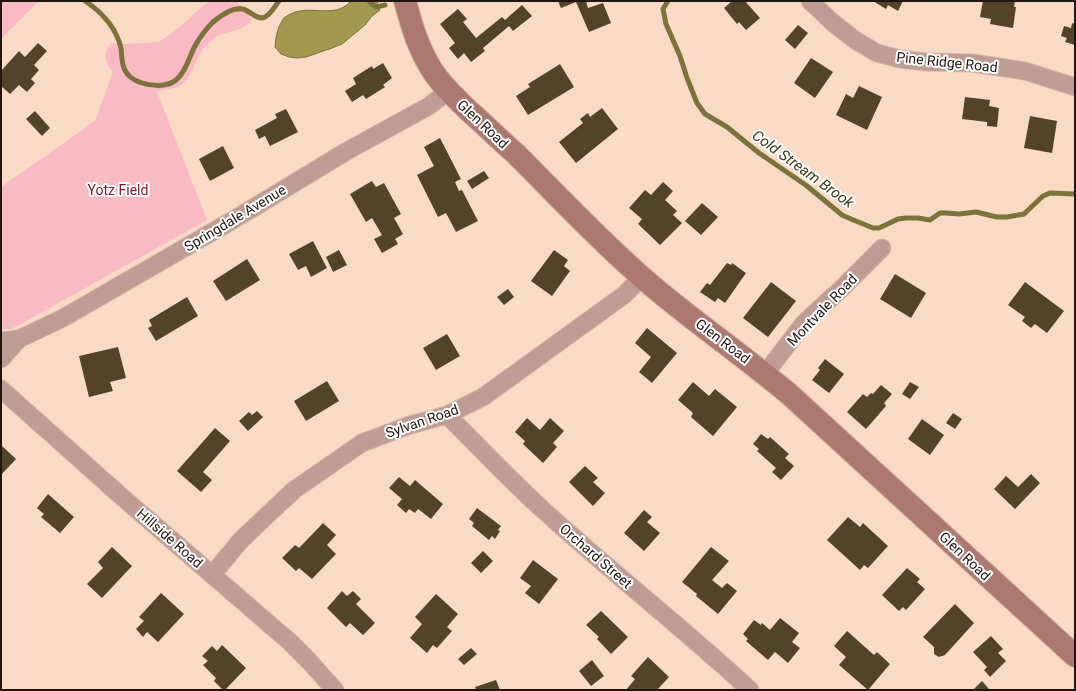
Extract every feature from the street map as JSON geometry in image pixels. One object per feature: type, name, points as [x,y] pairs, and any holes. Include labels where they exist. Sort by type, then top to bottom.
[{"type":"street","name":"Glen Road","points":[[405,1],[415,35],[423,55],[435,75],[448,91],[508,147],[611,249],[642,277],[674,304],[788,393],[1075,656]]},
{"type":"street","name":"Pine Ridge Road","points":[[810,1],[832,22],[855,40],[877,53],[900,59],[926,62],[972,63],[1025,71],[1075,87]]},
{"type":"street","name":"Springdale Avenue","points":[[1,341],[19,339],[53,324],[347,151],[429,106],[448,91]]},
{"type":"street","name":"Montvale Road","points":[[765,374],[804,324],[882,248]]},
{"type":"street","name":"Sylvan Road","points":[[212,575],[241,540],[294,490],[362,443],[410,425],[447,415],[483,397],[624,295],[642,277]]},
{"type":"street","name":"Springdale Avenue","points":[[1,359],[19,339]]},
{"type":"street","name":"Hillside Road","points":[[1,389],[290,642],[335,690]]},
{"type":"street","name":"Orchard Street","points":[[447,415],[543,510],[714,657],[750,690]]},
{"type":"green space","points":[[1,1],[39,1],[1,39]]},
{"type":"green space","name":"Yotz Field","points":[[212,1],[237,2],[252,20],[240,29],[217,36],[202,50],[188,78],[179,87],[159,91],[155,90],[207,220],[19,325],[11,329],[1,329],[1,187],[95,121],[113,72],[106,61],[108,46],[111,43],[126,44],[159,42],[180,27],[205,4]]},
{"type":"shaded area","points":[[351,1],[377,1],[380,10],[342,44],[306,57],[297,58],[281,54],[275,47],[277,32],[284,18],[293,13],[302,11],[336,10],[344,7]]},
{"type":"building","points":[[558,1],[586,1],[588,8],[603,3],[611,23],[589,32],[576,2],[561,8]]},
{"type":"building","points":[[732,1],[745,1],[760,18],[746,30],[739,22],[737,24],[724,8]]},
{"type":"building","points":[[873,1],[903,1],[898,11],[888,5],[886,9]]},
{"type":"building","points":[[983,1],[1015,1],[1014,7],[1016,7],[1013,28],[990,24],[991,19],[980,17]]},
{"type":"building","points":[[522,5],[532,16],[513,31],[509,26],[483,48],[485,51],[471,62],[464,53],[458,59],[449,48],[455,43],[440,24],[458,9],[467,19],[463,22],[476,38],[502,17],[505,20]]},
{"type":"building","points":[[1072,23],[1075,24],[1075,45],[1065,42],[1067,38],[1061,36],[1064,26],[1071,28]]},
{"type":"building","points":[[798,25],[808,33],[795,49],[785,40]]},
{"type":"building","points":[[38,43],[47,51],[34,65],[39,70],[31,79],[35,83],[27,92],[19,85],[10,94],[1,86],[1,71],[19,51],[25,57]]},
{"type":"building","points":[[811,58],[833,72],[815,98],[794,83]]},
{"type":"building","points":[[383,63],[392,78],[383,85],[385,87],[366,99],[363,95],[352,102],[345,91],[356,84],[353,78],[372,66],[373,69]]},
{"type":"building","points":[[560,64],[574,87],[528,115],[516,96],[530,87],[528,84]]},
{"type":"building","points":[[859,86],[882,97],[867,130],[836,115],[846,94],[853,98]]},
{"type":"building","points":[[965,97],[990,100],[989,106],[999,108],[997,127],[987,126],[987,122],[962,119]]},
{"type":"building","points":[[602,108],[618,129],[576,163],[559,142],[583,123],[580,119],[588,113],[590,117]]},
{"type":"building","points":[[286,109],[298,132],[270,146],[265,136],[259,139],[255,130],[277,118],[275,114]]},
{"type":"building","points":[[35,111],[50,128],[42,136],[26,119]]},
{"type":"building","points":[[1030,116],[1057,121],[1052,153],[1024,148]]},
{"type":"building","points":[[440,138],[461,179],[455,182],[459,191],[462,190],[478,221],[456,232],[446,213],[438,217],[417,175],[434,166],[424,147]]},
{"type":"building","points":[[223,146],[234,168],[210,181],[199,159]]},
{"type":"building","points":[[484,171],[489,178],[472,189],[467,181]]},
{"type":"building","points":[[372,181],[376,187],[384,183],[401,214],[394,218],[403,234],[395,239],[398,244],[382,253],[374,239],[382,235],[372,218],[366,222],[350,194]]},
{"type":"building","points":[[663,182],[673,191],[665,200],[677,211],[673,215],[682,223],[660,245],[638,224],[642,219],[629,208],[645,190],[651,195]]},
{"type":"building","points":[[702,203],[718,217],[701,235],[685,221]]},
{"type":"building","points":[[313,241],[327,268],[311,277],[306,266],[298,270],[289,254]]},
{"type":"building","points":[[339,250],[347,265],[333,272],[326,257]]},
{"type":"building","points":[[554,250],[568,260],[564,266],[570,271],[552,296],[531,281]]},
{"type":"building","points":[[247,259],[260,280],[226,301],[213,281]]},
{"type":"building","points":[[727,263],[731,265],[732,263],[746,273],[725,303],[718,298],[715,302],[700,292],[707,283],[710,285]]},
{"type":"building","points":[[895,274],[926,293],[911,318],[880,299]]},
{"type":"building","points":[[771,282],[796,301],[768,337],[743,318]]},
{"type":"building","points":[[1025,282],[1064,311],[1047,333],[1035,324],[1031,328],[1022,321],[1025,317],[1008,305]]},
{"type":"building","points":[[508,289],[514,297],[504,305],[497,297]]},
{"type":"building","points":[[187,297],[198,316],[156,341],[148,328],[152,326],[149,320]]},
{"type":"building","points":[[647,328],[677,353],[652,383],[639,372],[651,357],[635,343]]},
{"type":"building","points":[[447,334],[460,356],[436,370],[423,348]]},
{"type":"building","points":[[118,347],[126,378],[110,382],[113,391],[89,397],[79,356]]},
{"type":"building","points":[[825,359],[844,374],[829,393],[812,380],[820,370],[818,368]]},
{"type":"building","points":[[327,381],[339,401],[306,421],[294,401]]},
{"type":"building","points":[[693,382],[709,396],[715,389],[737,407],[713,436],[691,417],[693,413],[678,400]]},
{"type":"building","points":[[910,382],[919,387],[910,399],[902,394]]},
{"type":"building","points":[[881,385],[892,394],[884,403],[886,406],[866,429],[847,412],[863,394],[867,397],[871,393],[873,394]]},
{"type":"building","points":[[257,411],[263,417],[248,431],[239,421],[249,412],[252,415]]},
{"type":"building","points":[[953,413],[962,419],[955,429],[946,423]]},
{"type":"building","points":[[527,418],[540,430],[550,418],[564,431],[553,443],[557,447],[543,463],[523,444],[525,441],[515,432]]},
{"type":"building","points":[[922,419],[944,435],[930,455],[908,439]]},
{"type":"building","points":[[215,428],[230,441],[203,472],[212,480],[201,492],[177,471]]},
{"type":"building","points":[[761,434],[768,439],[770,437],[789,454],[785,458],[794,466],[781,480],[772,472],[776,468],[757,451],[759,449],[753,444]]},
{"type":"building","points":[[1,445],[16,459],[1,475]]},
{"type":"building","points":[[585,466],[598,478],[593,482],[605,493],[593,506],[569,482]]},
{"type":"building","points":[[1031,474],[1040,483],[1015,509],[994,489],[1006,476],[1018,487]]},
{"type":"building","points":[[399,477],[410,486],[415,480],[443,504],[431,519],[418,509],[415,513],[409,509],[406,513],[397,505],[402,499],[389,488]]},
{"type":"building","points":[[48,494],[74,517],[60,533],[41,517],[44,514],[37,508]]},
{"type":"building","points":[[477,508],[501,526],[495,539],[492,536],[489,540],[472,526],[474,523],[469,519]]},
{"type":"building","points":[[644,510],[652,517],[647,522],[660,533],[644,551],[624,533]]},
{"type":"building","points":[[848,517],[860,527],[863,523],[888,546],[868,568],[864,565],[860,570],[827,540]]},
{"type":"building","points":[[323,523],[336,535],[327,545],[336,554],[312,579],[299,568],[296,571],[282,558],[295,545],[299,548]]},
{"type":"building","points":[[112,547],[132,566],[102,598],[87,584],[103,568],[98,562]]},
{"type":"building","points":[[711,547],[729,561],[712,580],[722,588],[727,583],[737,591],[718,614],[682,582]]},
{"type":"building","points":[[483,551],[493,561],[481,573],[471,563]]},
{"type":"building","points":[[533,560],[558,579],[539,604],[525,593],[531,586],[520,578]]},
{"type":"building","points":[[907,568],[920,579],[917,582],[925,589],[906,610],[903,607],[899,611],[882,595]]},
{"type":"building","points":[[342,591],[347,596],[353,591],[361,599],[356,604],[375,623],[363,635],[350,623],[346,627],[327,608]]},
{"type":"building","points":[[161,593],[184,614],[158,642],[147,632],[143,637],[136,629],[144,621],[139,617]]},
{"type":"building","points":[[436,594],[458,614],[447,627],[452,631],[437,648],[433,645],[427,653],[410,638],[422,624],[415,617]]},
{"type":"building","points":[[955,604],[974,623],[945,655],[939,657],[934,654],[934,647],[923,637]]},
{"type":"building","points":[[601,611],[628,637],[611,654],[597,639],[599,637],[586,625]]},
{"type":"building","points":[[780,618],[799,633],[792,642],[800,648],[788,663],[775,652],[768,660],[746,641],[748,639],[743,634],[754,620],[761,625],[762,623],[770,630]]},
{"type":"building","points":[[847,631],[874,655],[877,652],[890,664],[868,690],[839,665],[846,657],[834,646]]},
{"type":"building","points":[[991,636],[1003,649],[998,653],[1006,661],[990,677],[984,670],[987,667],[973,652]]},
{"type":"building","points":[[222,645],[246,668],[225,690],[223,690],[214,681],[216,678],[203,665],[208,661],[202,656],[212,646],[217,651]]},
{"type":"building","points":[[471,648],[477,654],[464,665],[458,659]]},
{"type":"building","points":[[648,657],[669,677],[657,690],[626,690],[635,679],[631,676]]},
{"type":"building","points":[[592,660],[604,676],[591,686],[579,671]]},
{"type":"building","points":[[496,680],[500,690],[476,690],[475,687]]},
{"type":"building","points":[[982,681],[989,689],[988,690],[973,690]]},
{"type":"waterway","points":[[85,1],[98,10],[116,33],[121,48],[122,63],[126,72],[136,80],[150,85],[164,85],[176,80],[185,69],[193,50],[203,33],[219,17],[235,9],[243,9],[257,17],[262,18],[269,14],[279,1]]},
{"type":"waterway","points":[[369,1],[376,7],[385,5]]},
{"type":"waterway","name":"Cold Stream Brook","points":[[668,1],[663,9],[666,24],[680,56],[697,103],[705,114],[727,127],[759,153],[807,186],[842,215],[873,228],[879,228],[898,219],[918,218],[930,220],[940,213],[959,214],[976,212],[997,217],[1007,217],[1024,214],[1043,196],[1050,193],[1075,194]]}]
